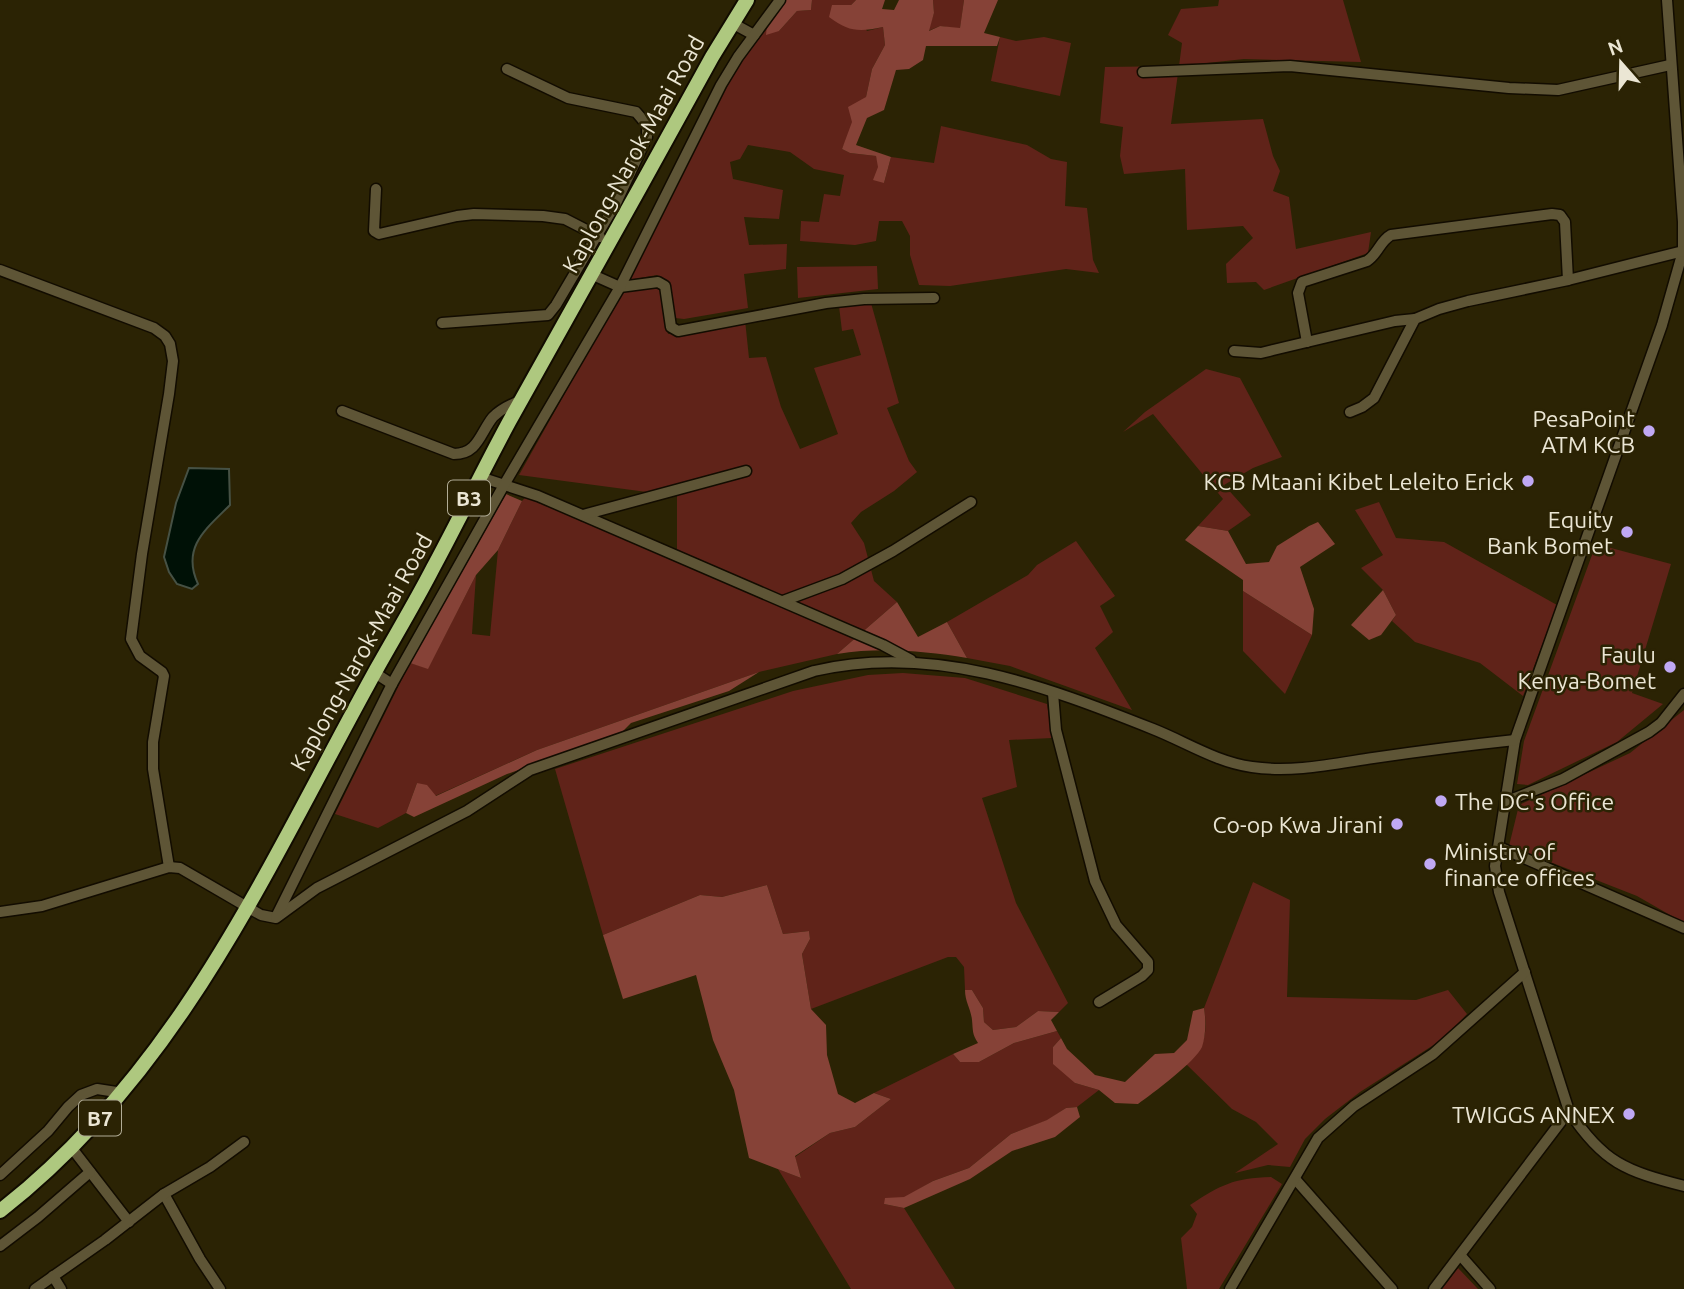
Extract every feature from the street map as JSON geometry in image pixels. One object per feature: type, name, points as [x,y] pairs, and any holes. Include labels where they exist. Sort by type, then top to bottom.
[{"type":"highway","name":"Kaplong-Narok-Maai Road","points":[[0,1211],[29,1188],[123,1093],[160,1046],[193,997],[247,907],[432,570],[480,477],[747,0]]},
{"type":"street","points":[[276,918],[392,684],[620,287],[710,106],[738,58],[780,0]]},
{"type":"street","points":[[1667,0],[1683,222],[1683,257],[1662,325],[1515,740],[1495,866],[1496,881],[1569,1111],[1581,1130],[1610,1159],[1645,1176],[1684,1186]]},
{"type":"street","points":[[732,23],[754,35]]},
{"type":"street","points":[[1143,72],[1290,66],[1509,88],[1558,89],[1670,65]]},
{"type":"street","points":[[442,323],[548,315],[617,202],[647,136],[647,125],[636,112],[568,98],[507,69]]},
{"type":"street","points":[[376,189],[374,231],[379,234],[474,214],[543,216],[565,219],[611,242]]},
{"type":"street","points":[[1307,342],[1298,293],[1303,282],[1367,261],[1391,235],[1560,215],[1565,222],[1568,281]]},
{"type":"street","points":[[1234,351],[1261,353],[1395,321],[1415,319],[1468,301],[1683,257]]},
{"type":"street","points":[[0,270],[154,328],[170,344],[173,361],[169,394],[131,631],[135,649],[140,656],[164,676],[153,742],[153,769],[169,867]]},
{"type":"street","points":[[593,275],[620,287],[658,282],[665,286],[671,327],[678,331],[826,303],[864,299],[934,298]]},
{"type":"street","points":[[1350,412],[1374,398],[1415,319]]},
{"type":"street","points":[[342,411],[454,453],[465,454],[474,447],[493,418],[504,407],[523,400]]},
{"type":"street","points":[[583,515],[746,471]]},
{"type":"street","points":[[480,477],[583,515],[883,645],[914,662]]},
{"type":"street","points":[[783,601],[842,579],[971,502]]},
{"type":"street","points":[[0,912],[42,906],[169,867],[180,868],[268,918],[276,918],[317,888],[467,811],[530,770],[814,671],[861,662],[914,662],[993,674],[1072,697],[1228,762],[1252,767],[1308,768],[1515,740]]},
{"type":"street","points":[[375,673],[392,684]]},
{"type":"street","points":[[1053,693],[1056,730],[1095,881],[1116,925],[1148,962],[1148,970],[1142,976],[1099,1002]]},
{"type":"street","points":[[1506,802],[1563,779],[1649,732],[1661,723],[1684,694]]},
{"type":"street","points":[[1499,847],[1684,928]]},
{"type":"street","points":[[1230,1289],[1296,1180],[1318,1138],[1354,1107],[1433,1054],[1525,972]]},
{"type":"street","points":[[0,1175],[48,1131],[81,1095],[97,1089],[123,1093]]},
{"type":"street","points":[[1434,1289],[1569,1111]]},
{"type":"street","points":[[35,1289],[164,1194],[210,1167],[244,1142]]},
{"type":"street","points":[[71,1147],[129,1222]]},
{"type":"street","points":[[0,1246],[90,1172]]},
{"type":"street","points":[[1296,1180],[1392,1289]]},
{"type":"street","points":[[164,1194],[220,1289]]},
{"type":"street","points":[[1461,1256],[1490,1289]]},
{"type":"street","points":[[52,1276],[61,1289]]},
{"type":"shaded area","points":[[783,0],[812,0],[811,10],[797,11],[779,31],[766,35],[767,24]]},
{"type":"shaded area","points":[[812,0],[856,0],[851,5],[867,31],[883,27],[885,45],[872,69],[866,97],[842,149],[850,153],[876,156],[884,183],[891,157],[934,163],[941,126],[1027,145],[1051,159],[1067,162],[1065,206],[1087,208],[1093,260],[1099,273],[1066,269],[950,286],[919,285],[910,255],[910,236],[902,221],[879,221],[876,241],[855,245],[800,241],[801,221],[819,222],[824,194],[840,196],[844,175],[814,169],[790,152],[748,145],[740,159],[730,162],[733,179],[783,190],[779,219],[744,217],[749,245],[787,244],[786,269],[744,274],[748,308],[684,319],[675,318],[665,281],[657,275],[629,280],[740,61],[767,24],[779,31],[797,11],[811,10]]},
{"type":"shaded area","points":[[856,0],[885,0],[882,9],[894,10],[899,0],[933,0],[934,13],[929,31],[940,26],[960,28],[964,0],[998,0],[984,33],[1000,37],[997,46],[926,46],[923,60],[909,69],[896,70],[884,110],[867,118],[856,145],[891,157],[884,183],[873,180],[878,167],[876,156],[850,153],[842,149],[852,122],[848,107],[866,97],[872,69],[885,45],[883,27],[854,30],[829,17],[832,5],[851,5]]},
{"type":"shaded area","points":[[933,0],[964,0],[960,29],[940,26],[928,31],[934,13]]},
{"type":"shaded area","points":[[1219,0],[1343,0],[1361,62],[1244,59],[1179,66],[1182,43],[1168,35],[1181,9],[1218,6]]},
{"type":"shaded area","points":[[1000,37],[1016,41],[1044,37],[1071,43],[1060,96],[991,81]]},
{"type":"shaded area","points":[[1179,66],[1171,124],[1263,119],[1280,171],[1273,191],[1289,197],[1296,249],[1371,232],[1368,253],[1264,290],[1256,282],[1227,283],[1226,264],[1253,238],[1243,226],[1187,230],[1185,169],[1124,174],[1120,156],[1123,127],[1100,123],[1105,67]]},
{"type":"shaded area","points":[[877,266],[878,289],[798,298],[797,267]]},
{"type":"shaded area","points":[[656,285],[660,289],[668,334],[745,320],[749,358],[766,357],[781,407],[800,449],[838,434],[814,368],[861,355],[853,329],[842,331],[839,306],[871,303],[899,403],[887,408],[909,461],[917,472],[861,512],[851,523],[864,543],[874,581],[897,602],[837,654],[759,672],[537,750],[435,796],[417,783],[406,813],[378,828],[335,814],[410,663],[428,668],[476,575],[472,634],[490,636],[498,550],[522,501],[532,490],[677,550],[677,496],[519,475],[623,290]]},
{"type":"shaded area","points":[[1206,369],[1240,378],[1282,457],[1253,468],[1224,485],[1251,515],[1228,531],[1198,526],[1223,499],[1153,414],[1123,432],[1145,412]]},
{"type":"shaded area","points":[[189,468],[229,469],[230,505],[205,531],[194,549],[192,559],[198,584],[192,589],[177,584],[164,557],[176,503]]},
{"type":"shaded area","points":[[506,494],[522,501],[498,550],[476,575],[428,669],[410,663]]},
{"type":"shaded area","points":[[1379,502],[1396,538],[1444,542],[1557,605],[1523,696],[1480,663],[1415,642],[1392,621],[1396,615],[1383,590],[1361,568],[1383,555],[1355,510]]},
{"type":"shaded area","points":[[1318,522],[1335,544],[1300,567],[1314,609],[1312,635],[1243,591],[1243,580],[1185,540],[1198,526],[1228,531],[1246,564],[1269,562],[1277,546]]},
{"type":"shaded area","points":[[1076,541],[1115,596],[1100,606],[1113,632],[1095,648],[1132,710],[1010,666],[967,658],[947,622],[1028,575],[1037,565]]},
{"type":"shaded area","points":[[1596,544],[1671,564],[1632,693],[1663,704],[1617,742],[1528,785],[1517,784],[1524,741]]},
{"type":"shaded area","points":[[1383,590],[1396,615],[1381,635],[1369,640],[1351,625]]},
{"type":"shaded area","points":[[1243,591],[1312,635],[1285,694],[1243,651]]},
{"type":"shaded area","points":[[897,602],[918,637],[947,622],[967,658],[902,651],[837,654]]},
{"type":"shaded area","points":[[759,672],[729,691],[631,723],[620,734],[507,774],[414,817],[406,813],[417,783],[427,785],[436,796],[537,750]]},
{"type":"shaded area","points":[[903,673],[965,678],[1047,704],[1052,738],[1009,740],[1017,787],[982,798],[1016,903],[1068,1003],[1059,1012],[1038,1011],[1016,1027],[993,1030],[984,1022],[983,1008],[972,990],[965,990],[964,967],[956,957],[948,957],[811,1009],[802,954],[810,939],[809,931],[783,934],[767,885],[722,897],[700,895],[603,935],[555,769],[793,691],[868,675]]},
{"type":"shaded area","points":[[1684,710],[1684,923],[1637,896],[1509,846],[1519,805],[1630,753]]},
{"type":"shaded area","points":[[1253,882],[1290,900],[1287,997],[1416,1000],[1448,990],[1467,1014],[1443,1039],[1360,1092],[1325,1119],[1305,1139],[1290,1167],[1268,1165],[1235,1173],[1278,1144],[1256,1122],[1232,1109],[1186,1064],[1204,1039],[1204,1008]]},
{"type":"shaded area","points":[[767,885],[783,934],[809,931],[810,939],[802,954],[811,1009],[826,1025],[827,1055],[838,1094],[855,1103],[874,1093],[891,1099],[855,1127],[830,1133],[795,1156],[801,1178],[749,1158],[734,1090],[713,1040],[696,975],[623,999],[603,935],[700,895],[722,897]]},
{"type":"shaded area","points":[[965,990],[972,990],[983,1008],[984,1022],[993,1030],[1016,1027],[1038,1011],[1059,1012],[1051,1020],[1057,1031],[1014,1043],[979,1062],[960,1062],[953,1054],[978,1043]]},
{"type":"shaded area","points":[[1204,1008],[1204,1038],[1198,1053],[1138,1104],[1115,1103],[1099,1090],[1075,1083],[1053,1064],[1053,1047],[1061,1038],[1067,1049],[1095,1075],[1125,1082],[1155,1054],[1174,1053],[1187,1040],[1193,1011]]},
{"type":"shaded area","points":[[1057,1031],[1061,1038],[1053,1047],[1075,1083],[1099,1090],[1077,1107],[1066,1108],[1048,1120],[1011,1134],[969,1168],[933,1181],[904,1198],[884,1204],[904,1208],[955,1289],[851,1289],[778,1169],[801,1178],[795,1157],[830,1133],[855,1127],[891,1099],[874,1093],[953,1054],[960,1062],[979,1062],[1014,1043]]},
{"type":"shaded area","points":[[1077,1107],[1080,1117],[1055,1137],[1012,1151],[970,1179],[904,1208],[884,1204],[885,1198],[904,1197],[933,1181],[969,1168],[1011,1134],[1047,1120],[1066,1108]]},
{"type":"shaded area","points":[[1271,1177],[1282,1184],[1219,1289],[1187,1289],[1181,1238],[1192,1227],[1197,1214],[1190,1205],[1228,1184]]},
{"type":"shaded area","points":[[1458,1268],[1478,1289],[1442,1289]]},
{"type":"place","name":"PesaPoint ATM KCB","points":[[1649,431]]},
{"type":"place","name":"KCB Mtaani Kibet Leleito Erick","points":[[1528,481]]},
{"type":"place","name":"Equity Bank Bomet","points":[[1627,532]]},
{"type":"place","name":"Faulu Kenya-Bomet","points":[[1670,667]]},
{"type":"place","name":"The DC's Office","points":[[1441,801]]},
{"type":"place","name":"Co-op Kwa Jirani","points":[[1397,824]]},
{"type":"place","name":"Ministry of finance offices","points":[[1430,864]]},
{"type":"place","name":"TWIGGS ANNEX","points":[[1629,1114]]}]
